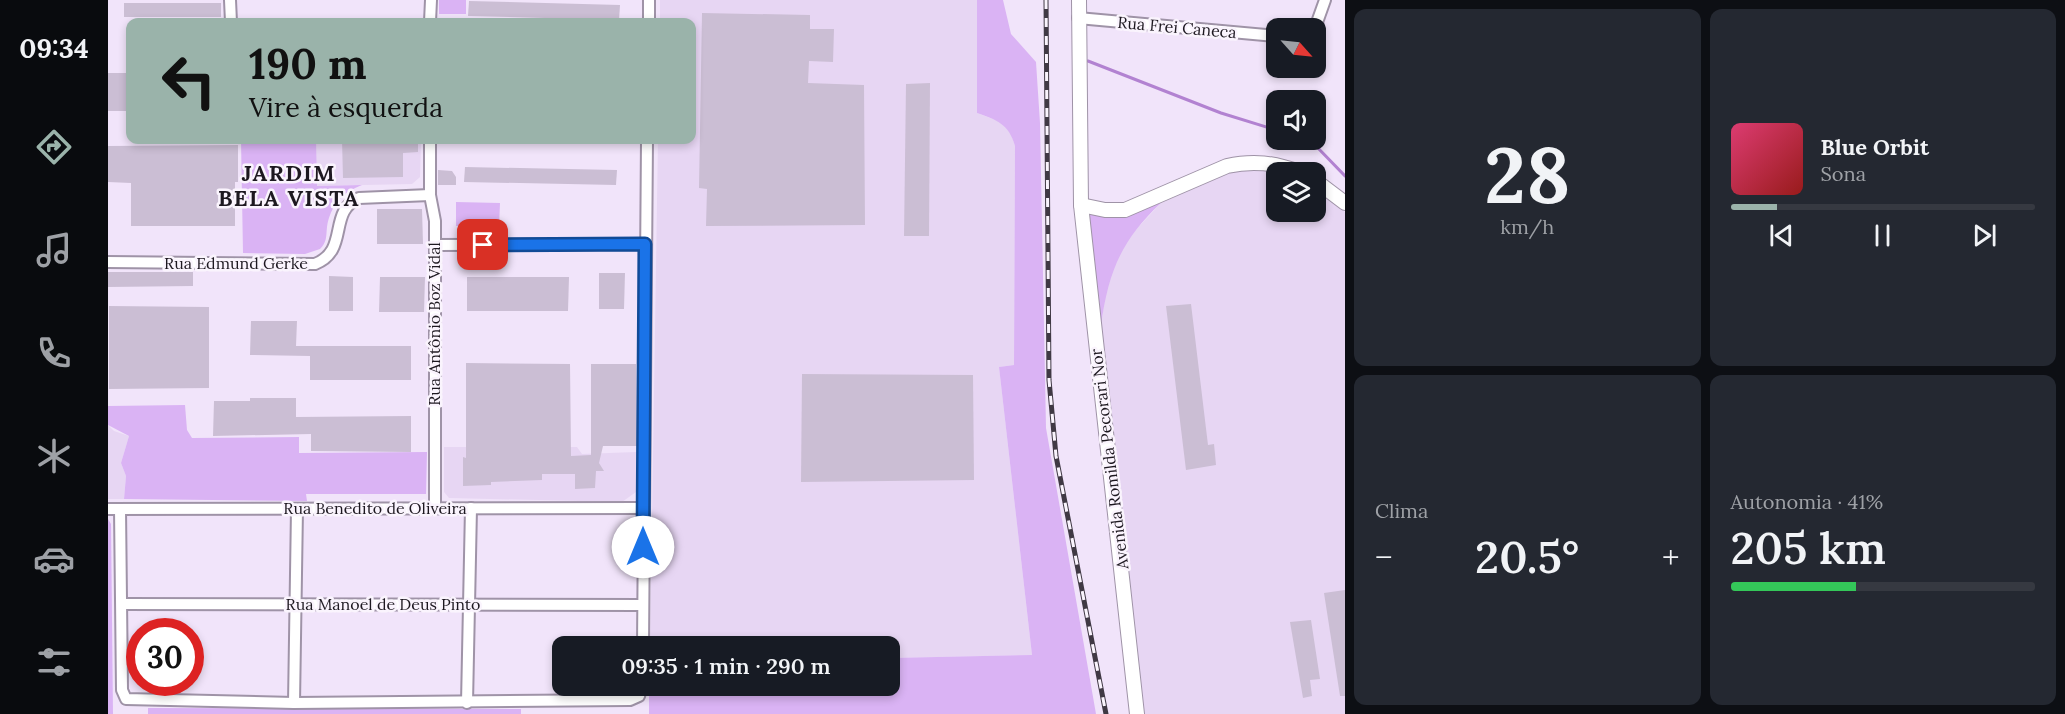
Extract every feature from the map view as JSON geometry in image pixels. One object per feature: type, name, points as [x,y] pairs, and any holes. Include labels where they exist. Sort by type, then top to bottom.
[{"type":"street","points":[[230,0],[231,18]]},
{"type":"street","points":[[430,18],[431,0]]},
{"type":"street","points":[[649,0],[649,18]]},
{"type":"street","name":"Avenida Romilda Pecorari Nor","points":[[1078,0],[1081,205],[1137,714]]},
{"type":"street","points":[[1319,18],[1325,0]]},
{"type":"street","name":"Rua Frei Caneca","points":[[1078,18],[1266,35]]},
{"type":"street","name":"Rua Antônio Boz Vidal","points":[[430,144],[430,195],[435,221],[435,508]]},
{"type":"street","points":[[643,636],[647,144]]},
{"type":"street","points":[[1081,205],[1105,210],[1125,210],[1227,166],[1243,162],[1266,163]]},
{"type":"street","points":[[1326,189],[1345,203]]},
{"type":"street","name":"Rua Edmund Gerke","points":[[108,262],[315,264],[324,260],[336,246],[341,216],[351,202],[359,198],[430,195]]},
{"type":"street","points":[[434,245],[645,244]]},
{"type":"street","points":[[467,702],[471,508]]},
{"type":"street","name":"Rua Benedito de Oliveira","points":[[108,509],[643,508]]},
{"type":"street","points":[[120,509],[123,697],[132,701],[467,702],[630,700],[639,696]]},
{"type":"street","points":[[294,703],[297,509]]},
{"type":"street","name":"Rua Manoel de Deus Pinto","points":[[123,604],[644,605]]},
{"type":"shaded area","points":[[439,0],[466,0],[466,14],[439,14]]},
{"type":"shaded area","points":[[660,0],[977,0],[977,113],[1001,122],[1011,133],[1015,146],[1014,365],[999,367],[1032,655],[900,658],[900,636],[650,636],[658,144],[696,144],[696,18],[660,18]]},
{"type":"shaded area","points":[[977,0],[1003,0],[1011,34],[1036,62],[1040,123],[1046,428],[1096,714],[649,714],[649,696],[900,696],[900,658],[1032,655],[999,367],[1014,365],[1015,146],[1006,128],[991,118],[977,113]]},
{"type":"shaded area","points":[[241,144],[316,144],[317,186],[362,185],[343,196],[334,206],[325,242],[320,249],[305,254],[243,253]]},
{"type":"shaded area","points":[[316,144],[421,144],[420,177],[412,184],[316,186]]},
{"type":"shaded area","points":[[1248,168],[1266,170],[1266,222],[1326,222],[1326,197],[1345,212],[1345,714],[1144,714],[1101,326],[1106,290],[1116,259],[1130,236],[1161,203],[1231,172]]},
{"type":"shaded area","points":[[456,202],[500,203],[499,227],[456,226]]},
{"type":"shaded area","points":[[1161,203],[1136,230],[1119,258],[1108,290],[1101,326],[1089,212],[1112,218]]},
{"type":"shaded area","points":[[185,405],[187,430],[192,438],[299,437],[299,453],[427,452],[426,494],[306,494],[307,501],[124,499],[126,476],[121,463],[129,436],[108,425],[108,406]]},
{"type":"shaded area","points":[[108,425],[114,431],[129,436],[121,463],[126,476],[124,499],[108,499]]},
{"type":"shaded area","points":[[444,447],[577,447],[582,454],[636,452],[636,492],[622,502],[449,498],[444,492]]},
{"type":"shaded area","points":[[108,519],[111,524],[113,714],[108,714]]},
{"type":"shaded area","points":[[148,708],[521,709],[521,714],[148,714]]},
{"type":"building","points":[[469,1],[620,5],[619,18],[468,16]]},
{"type":"building","points":[[124,3],[221,3],[221,17],[124,17]]},
{"type":"building","points":[[702,13],[810,15],[810,29],[834,29],[833,62],[809,61],[808,83],[864,85],[865,225],[706,226],[707,189],[699,188]]},
{"type":"building","points":[[108,73],[126,73],[126,111],[108,111]]},
{"type":"building","points":[[930,83],[929,236],[904,236],[906,84]]},
{"type":"building","points":[[342,144],[418,144],[418,152],[403,153],[403,177],[343,178]]},
{"type":"building","points":[[238,145],[235,226],[131,226],[131,183],[108,182],[108,146]]},
{"type":"building","points":[[465,167],[617,170],[616,185],[464,182]]},
{"type":"building","points":[[438,170],[452,171],[456,177],[456,185],[438,185]]},
{"type":"building","points":[[377,209],[422,209],[423,244],[377,244]]},
{"type":"building","points":[[108,272],[193,272],[193,286],[108,287]]},
{"type":"building","points":[[599,273],[625,273],[624,309],[599,309]]},
{"type":"building","points":[[329,276],[353,277],[353,311],[329,311]]},
{"type":"building","points":[[380,277],[425,277],[424,312],[379,312]]},
{"type":"building","points":[[467,277],[569,277],[568,311],[467,311]]},
{"type":"building","points":[[1191,304],[1208,445],[1214,444],[1216,465],[1186,470],[1166,306]]},
{"type":"building","points":[[109,306],[209,307],[209,388],[109,389]]},
{"type":"building","points":[[251,321],[297,321],[296,346],[411,346],[411,380],[310,380],[310,356],[250,355]]},
{"type":"building","points":[[466,363],[570,364],[571,456],[591,455],[591,364],[636,364],[637,446],[603,446],[599,463],[604,471],[596,471],[595,488],[575,489],[575,474],[542,474],[542,480],[491,482],[491,485],[463,486],[463,457],[466,458]]},
{"type":"building","points":[[802,374],[973,375],[974,480],[801,482]]},
{"type":"building","points":[[250,398],[296,398],[296,417],[411,416],[411,452],[311,451],[311,434],[213,436],[214,401],[250,401]]},
{"type":"building","points":[[1345,590],[1345,696],[1340,696],[1324,593]]},
{"type":"building","points":[[1311,620],[1320,679],[1310,680],[1312,696],[1303,698],[1290,622]]},
{"type":"waterway","points":[[1088,61],[1221,113],[1266,127]]},
{"type":"waterway","points":[[1320,150],[1345,176]]},
{"type":"railway","points":[[1046,0],[1049,380],[1056,456],[1106,714]]},
{"type":"district","name":"JARDIM BELA VISTA","points":[[289,186]]},
{"type":"route","points":[[483,245],[645,244],[643,547]]}]
